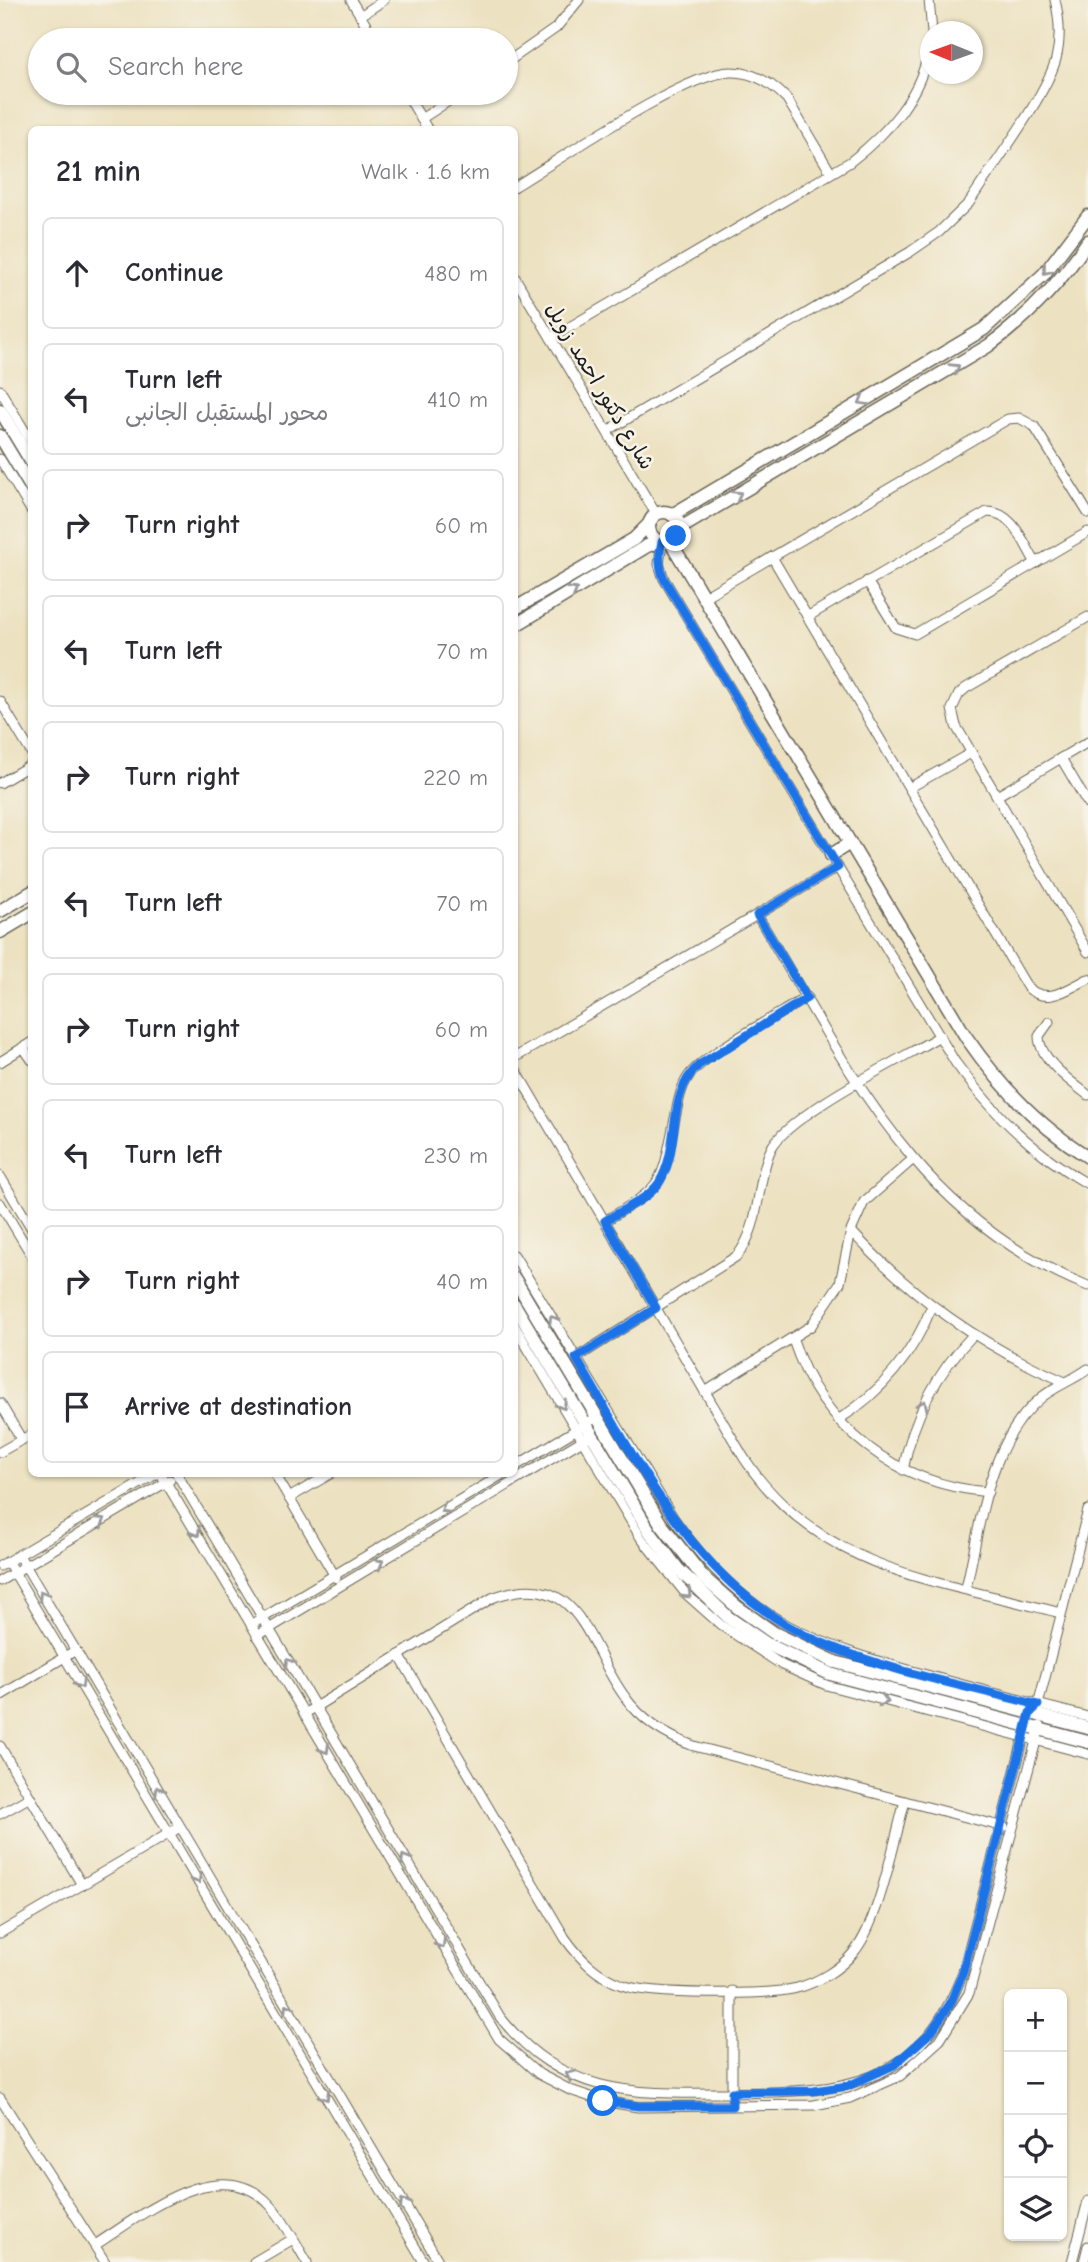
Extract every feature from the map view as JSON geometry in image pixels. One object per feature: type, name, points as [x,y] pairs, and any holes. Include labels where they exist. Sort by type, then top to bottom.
[{"type":"street","points":[[360,16],[384,0]]},
{"type":"street","points":[[518,54],[555,28],[579,0]]},
{"type":"street","points":[[929,0],[931,21]]},
{"type":"street","points":[[607,431],[910,253],[954,219],[969,203],[1047,82],[1059,45],[1060,28],[1055,0]]},
{"type":"street","points":[[354,1],[368,28]]},
{"type":"street","points":[[518,185],[695,79],[731,72],[756,76],[787,99],[831,173]]},
{"type":"street","points":[[551,338],[831,173],[875,143],[890,128],[920,82]]},
{"type":"street","points":[[413,105],[425,126]]},
{"type":"street","points":[[421,119],[443,105]]},
{"type":"street","points":[[518,607],[634,538],[652,519],[672,515],[984,329],[1035,284],[1088,216]]},
{"type":"street","points":[[518,624],[647,546],[664,542],[678,529],[988,346],[1042,300],[1088,241]]},
{"type":"street","name":"شارع دكتور احمد زويل","points":[[518,283],[607,431],[652,519]]},
{"type":"street","points":[[0,390],[28,436]]},
{"type":"street","points":[[0,410],[28,456]]},
{"type":"street","points":[[704,597],[994,425],[1013,418],[1034,426],[1088,513]]},
{"type":"street","points":[[0,436],[28,482]]},
{"type":"street","points":[[0,459],[28,505]]},
{"type":"street","points":[[807,617],[987,512],[999,513],[1009,520],[1035,563]]},
{"type":"street","points":[[672,515],[678,529]]},
{"type":"street","points":[[652,519],[651,536],[664,542],[704,597],[980,1057],[1032,1115],[1088,1157]]},
{"type":"street","points":[[867,581],[896,628],[915,634],[1088,532]]},
{"type":"street","points":[[664,542],[659,564],[664,579],[968,1080],[1008,1125],[1051,1163],[1088,1184]]},
{"type":"street","points":[[772,556],[1027,987],[1037,995],[1049,997],[1088,979]]},
{"type":"street","points":[[545,591],[552,604]]},
{"type":"street","points":[[1088,617],[959,694],[952,709],[953,718],[971,753],[1088,952]]},
{"type":"street","points":[[0,701],[28,747]]},
{"type":"street","points":[[997,796],[1088,742]]},
{"type":"street","points":[[909,788],[971,753]]},
{"type":"street","points":[[1061,758],[1088,804]]},
{"type":"street","points":[[0,783],[28,766]]},
{"type":"street","points":[[831,855],[850,843]]},
{"type":"street","points":[[518,1056],[838,867]]},
{"type":"street","points":[[0,911],[28,894]]},
{"type":"street","points":[[0,932],[28,915]]},
{"type":"street","points":[[757,915],[882,1122],[912,1160],[944,1194],[998,1237],[1039,1263],[1088,1286]]},
{"type":"street","points":[[605,1221],[648,1194],[659,1183],[666,1164],[682,1089],[693,1070],[807,998]]},
{"type":"street","points":[[1049,1022],[1041,1031],[1039,1042],[1062,1073],[1088,1095]]},
{"type":"street","points":[[576,1358],[737,1256],[751,1233],[769,1154],[780,1134],[791,1123],[940,1036]]},
{"type":"street","points":[[0,1062],[27,1045]]},
{"type":"street","points":[[518,1074],[754,1474],[778,1503],[806,1527],[864,1560],[1061,1613]]},
{"type":"street","points":[[705,1392],[793,1340],[811,1326],[834,1295],[844,1271],[851,1231],[858,1211],[871,1193],[912,1160]]},
{"type":"street","points":[[0,1176],[28,1222]]},
{"type":"street","points":[[0,1203],[28,1249]]},
{"type":"street","points":[[851,1231],[890,1271],[932,1307],[973,1335],[1065,1382]]},
{"type":"street","points":[[518,1262],[576,1358],[592,1396],[590,1429]]},
{"type":"street","points":[[518,1284],[686,1536],[730,1584],[764,1611],[801,1633],[840,1651],[1034,1724],[1088,1754]]},
{"type":"street","points":[[838,1420],[865,1401],[900,1365],[918,1337],[932,1307]]},
{"type":"street","points":[[518,1311],[590,1429],[655,1558],[686,1594],[741,1641],[782,1665],[826,1685],[1034,1724],[1088,1728]]},
{"type":"street","points":[[518,1330],[674,1543],[703,1577],[755,1621],[793,1644],[835,1662],[1088,1742]]},
{"type":"street","points":[[903,1470],[911,1436],[927,1396],[950,1360],[973,1335]]},
{"type":"street","points":[[793,1340],[811,1382],[838,1420],[868,1448],[903,1470],[944,1485],[988,1492]]},
{"type":"street","points":[[966,1588],[988,1492],[1000,1456],[1014,1429],[1043,1396],[1088,1369]]},
{"type":"street","points":[[0,1403],[22,1440]]},
{"type":"street","points":[[518,1465],[590,1429]]},
{"type":"street","points":[[257,1636],[496,1492],[590,1429]]},
{"type":"street","points":[[0,1452],[28,1436]]},
{"type":"street","points":[[154,1477],[4,1564],[14,1573],[424,2262]]},
{"type":"street","points":[[161,1477],[476,2004],[511,2051],[554,2082],[603,2101],[638,2106],[814,2105],[850,2098],[884,2085],[928,2053],[951,2025],[969,1993],[1013,1829],[1034,1724],[1088,1510]]},
{"type":"street","points":[[0,1581],[174,1477]]},
{"type":"street","points":[[178,1477],[491,2003],[521,2042],[561,2071],[607,2089],[639,2093],[814,2091],[848,2086],[894,2065],[920,2044],[942,2018],[957,1988],[1001,1826],[1034,1724]]},
{"type":"street","points":[[277,1477],[341,1586]]},
{"type":"street","points":[[289,1499],[325,1477]]},
{"type":"street","points":[[251,1625],[487,1478],[496,1492]]},
{"type":"street","points":[[19,1555],[439,2262]]},
{"type":"street","points":[[304,1714],[492,1598],[521,1591],[541,1593],[559,1600],[582,1619],[625,1699],[667,1735],[694,1746],[1013,1829]]},
{"type":"street","points":[[0,1696],[76,1650]]},
{"type":"street","points":[[399,1655],[565,1938],[581,1958],[600,1974],[632,1988],[773,1991],[806,1985],[836,1969],[854,1953],[867,1933],[905,1801]]},
{"type":"street","points":[[1034,1724],[1088,1717]]},
{"type":"street","points":[[0,1746],[82,1885]]},
{"type":"street","points":[[0,1814],[30,1797]]},
{"type":"street","points":[[0,1933],[180,1827]]},
{"type":"street","points":[[732,1991],[732,2106]]},
{"type":"street","points":[[0,2098],[106,2262]]},
{"type":"street","points":[[95,2245],[183,2191],[211,2184],[239,2187],[265,2200],[307,2262]]},
{"type":"street","points":[[1072,2262],[1084,2229],[1088,2201]]},
{"type":"street","points":[[254,2262],[293,2239]]},
{"type":"street","points":[[1084,2262],[1088,2246]]},
{"type":"route","points":[[603,2101],[638,2106],[732,2106],[732,2092],[814,2091],[848,2086],[894,2065],[920,2044],[942,2018],[963,1972],[1030,1713],[1038,1705],[840,1651],[782,1623],[746,1598],[714,1569],[686,1536],[576,1358],[656,1308],[605,1221],[648,1194],[659,1183],[666,1164],[682,1089],[689,1076],[699,1065],[807,998],[757,915],[838,867],[664,579],[659,564],[662,542],[670,541],[676,536]]}]
